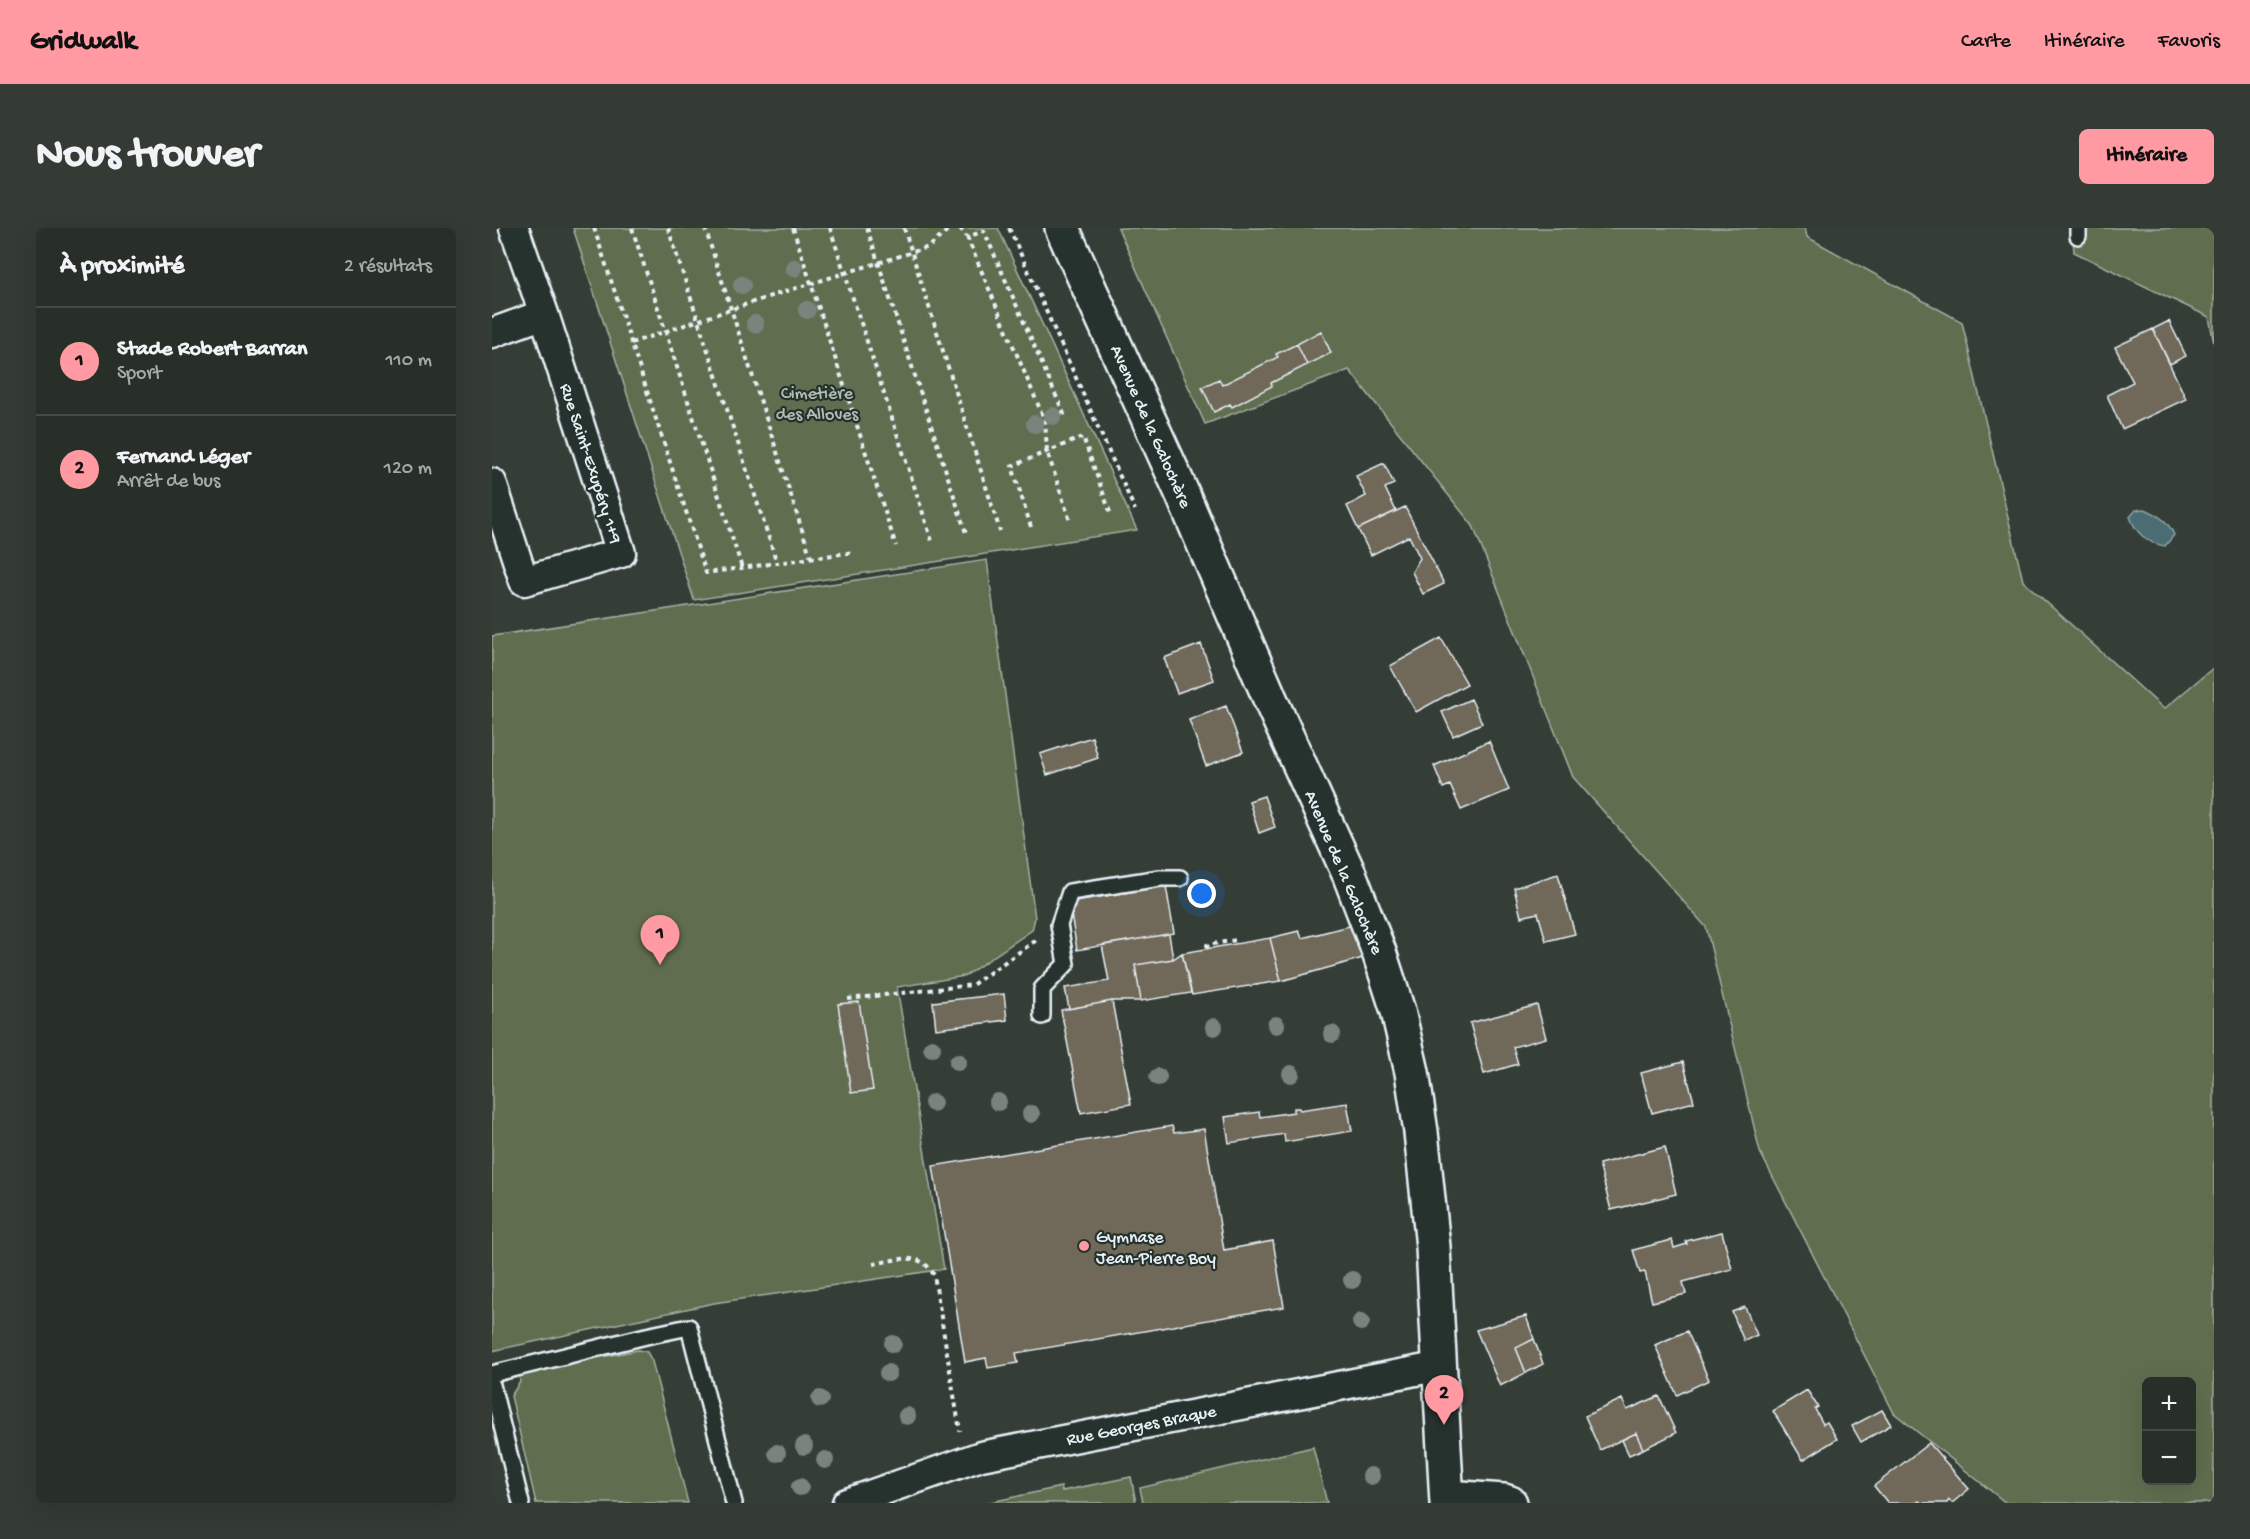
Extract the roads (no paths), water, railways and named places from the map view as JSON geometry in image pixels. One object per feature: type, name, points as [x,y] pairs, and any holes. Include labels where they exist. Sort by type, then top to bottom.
[{"type":"main road","name":"Avenue de la Galochère","points":[[1062,228],[1178,483],[1274,708],[1350,876],[1379,952],[1403,1030],[1422,1132],[1441,1366],[1447,1500],[1510,1503]]},
{"type":"street","name":"Rue Saint-Exupéry 1+9","points":[[492,483],[524,581],[621,553],[514,228]]},
{"type":"street","points":[[492,333],[544,314]]},
{"type":"street","name":"Rue Georges Braque","points":[[847,1503],[965,1461],[992,1454],[1441,1366]]},
{"type":"lane","points":[[1042,1016],[1042,989],[1066,964],[1059,924],[1070,892],[1160,878],[1180,878]]},
{"type":"lane","points":[[492,1374],[689,1327],[734,1503]]},
{"type":"lane","points":[[492,1392],[521,1503]]},
{"type":"water","points":[[2145,509],[2162,519],[2172,530],[2174,535],[2165,546],[2143,537],[2132,523],[2130,517],[2136,510]]},
{"type":"place","name":"Stade Robert Barran","points":[[660,965]]},
{"type":"place","name":"Gymnase Jean-Pierre Boy","points":[[1084,1246]]},
{"type":"place","name":"Fernand Léger","points":[[1444,1425]]},
{"type":"park label","name":"Cimetière des Alloves","points":[[817,402]]}]
